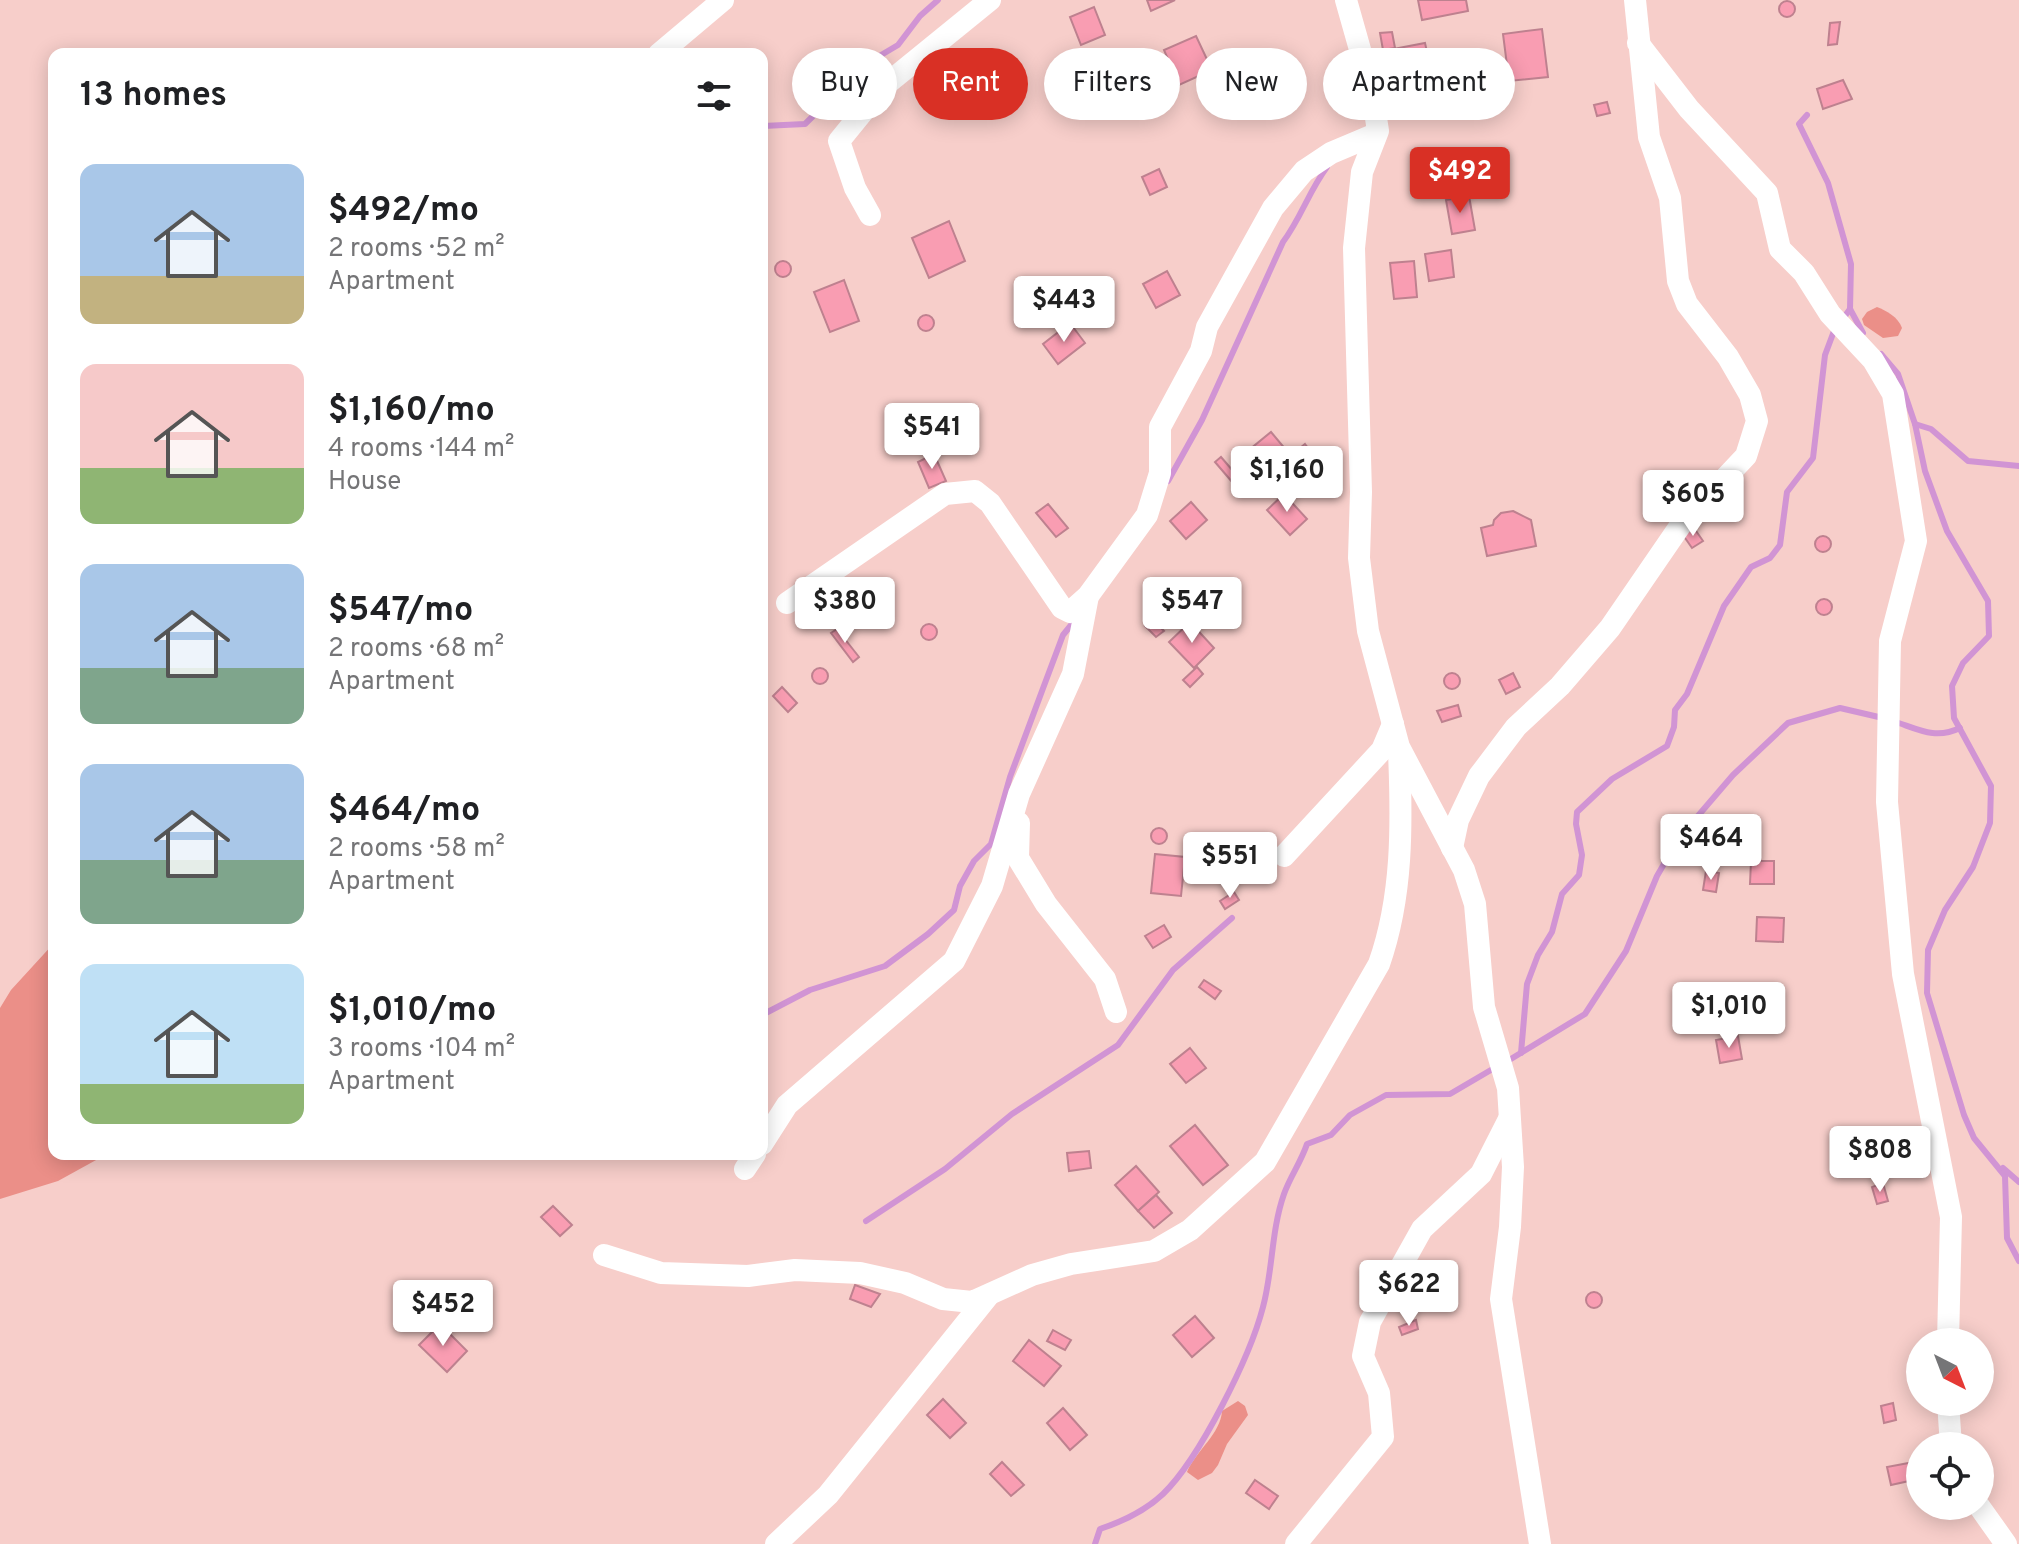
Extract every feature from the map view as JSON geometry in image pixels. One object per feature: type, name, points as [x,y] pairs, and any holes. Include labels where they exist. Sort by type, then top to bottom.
[{"type":"street","points":[[666,48],[723,0]]},
{"type":"street","points":[[870,215],[855,188],[839,141],[883,87],[990,0]]},
{"type":"street","points":[[604,1255],[661,1273],[748,1276],[795,1270],[860,1273],[905,1283],[943,1299],[972,1302],[1032,1275],[1071,1264],[1154,1251],[1190,1230],[1265,1162],[1379,964],[1389,935],[1402,821],[1399,747],[1368,631],[1359,558],[1361,492],[1354,248],[1362,172],[1376,134],[1372,92],[1346,0]]},
{"type":"street","points":[[1452,848],[1458,820],[1479,776],[1516,727],[1560,686],[1610,628],[1680,526],[1746,456],[1757,421],[1750,395],[1687,304],[1678,281],[1670,198],[1649,137],[1635,0]]},
{"type":"street","points":[[1638,43],[1689,109],[1767,193],[1780,249],[1804,273],[1830,314],[1873,360],[1893,394],[1916,541],[1890,641],[1887,802],[1903,974],[1951,1217],[1948,1328]]},
{"type":"street","points":[[787,603],[945,494],[975,491],[990,503],[1062,608],[1070,612],[1088,596],[1147,515],[1160,473],[1160,427],[1201,351],[1207,327],[1273,208],[1304,171],[1331,153],[1376,134]]},
{"type":"street","points":[[768,1135],[787,1105],[954,961],[992,886],[1019,794],[1073,674],[1088,596]]},
{"type":"street","points":[[1284,856],[1382,750],[1393,724]]},
{"type":"street","points":[[1399,747],[1464,870],[1475,904],[1484,1007],[1508,1088],[1513,1167],[1501,1299],[1540,1544]]},
{"type":"street","points":[[1019,794],[1018,858],[1046,904],[1105,979],[1116,1012]]},
{"type":"street","points":[[1296,1544],[1383,1437],[1379,1393],[1363,1356],[1370,1322],[1422,1229],[1481,1174],[1510,1117]]},
{"type":"street","points":[[776,1544],[828,1495],[989,1295]]},
{"type":"street","points":[[1989,1520],[2006,1544]]},
{"type":"shaded area","points":[[1877,307],[1898,321],[1902,328],[1898,336],[1883,338],[1864,325],[1862,319],[1867,312]]},
{"type":"shaded area","points":[[48,950],[48,1160],[96,1160],[58,1181],[0,1199],[0,1008],[11,990]]},
{"type":"shaded area","points":[[1238,1401],[1245,1406],[1248,1415],[1227,1444],[1212,1473],[1198,1480],[1187,1472],[1213,1434],[1222,1411]]},
{"type":"building","points":[[1147,0],[1175,0],[1151,11]]},
{"type":"building","points":[[1418,0],[1466,0],[1468,11],[1422,20]]},
{"type":"building","points":[[1787,1],[1795,9],[1787,17],[1779,9]]},
{"type":"building","points":[[1094,7],[1105,35],[1081,45],[1070,17]]},
{"type":"building","points":[[1840,22],[1837,44],[1828,45],[1830,23]]},
{"type":"building","points":[[1542,29],[1548,77],[1515,80],[1515,48],[1505,48],[1503,34]]},
{"type":"building","points":[[1392,32],[1395,48],[1383,48],[1380,33]]},
{"type":"building","points":[[1196,36],[1202,48],[1196,48],[1196,77],[1180,85],[1180,48],[1169,48]]},
{"type":"building","points":[[1425,43],[1426,48],[1399,48]]},
{"type":"building","points":[[1843,80],[1852,99],[1823,109],[1817,89]]},
{"type":"building","points":[[1607,102],[1610,113],[1597,116],[1594,105]]},
{"type":"building","points":[[1159,169],[1167,187],[1150,195],[1142,177]]},
{"type":"building","points":[[1469,196],[1475,230],[1452,234],[1446,200]]},
{"type":"building","points":[[949,221],[965,261],[929,278],[912,238]]},
{"type":"building","points":[[1451,250],[1454,277],[1429,281],[1425,254]]},
{"type":"building","points":[[783,261],[791,269],[783,277],[775,269]]},
{"type":"building","points":[[1414,261],[1417,297],[1394,299],[1390,263]]},
{"type":"building","points":[[1167,271],[1180,295],[1156,308],[1143,284]]},
{"type":"building","points":[[844,280],[859,321],[830,332],[814,292]]},
{"type":"building","points":[[926,315],[934,323],[926,331],[918,323]]},
{"type":"building","points":[[1070,323],[1085,343],[1058,364],[1043,344]]},
{"type":"building","points":[[1271,432],[1287,451],[1265,469],[1249,450]]},
{"type":"building","points":[[1305,444],[1312,453],[1297,465],[1289,457]]},
{"type":"building","points":[[934,454],[946,481],[929,488],[918,462]]},
{"type":"building","points":[[1221,457],[1245,485],[1239,490],[1215,462]]},
{"type":"building","points":[[1284,494],[1307,519],[1290,535],[1267,510]]},
{"type":"building","points":[[1191,502],[1207,520],[1186,539],[1170,521]]},
{"type":"building","points":[[1048,504],[1068,528],[1056,537],[1036,513]]},
{"type":"building","points":[[1513,511],[1531,520],[1536,546],[1487,556],[1481,528],[1493,525],[1501,513]]},
{"type":"building","points":[[1694,528],[1703,541],[1692,548],[1683,535]]},
{"type":"building","points":[[1823,536],[1831,544],[1823,552],[1815,544]]},
{"type":"building","points":[[1824,599],[1832,607],[1824,615],[1816,607]]},
{"type":"building","points":[[1152,619],[1164,631],[1156,637],[1145,626]]},
{"type":"building","points":[[1190,622],[1214,648],[1194,668],[1169,642]]},
{"type":"building","points":[[929,624],[937,632],[929,640],[921,632]]},
{"type":"building","points":[[837,629],[859,657],[853,662],[831,633]]},
{"type":"building","points":[[1197,667],[1203,674],[1190,687],[1183,680]]},
{"type":"building","points":[[820,668],[828,676],[820,684],[812,676]]},
{"type":"building","points":[[1452,673],[1460,681],[1452,689],[1444,681]]},
{"type":"building","points":[[1513,673],[1520,687],[1506,694],[1499,680]]},
{"type":"building","points":[[782,687],[797,703],[788,712],[773,696]]},
{"type":"building","points":[[1458,705],[1461,716],[1442,722],[1437,711]]},
{"type":"building","points":[[1159,828],[1165,830],[1165,842],[1159,844],[1153,842],[1151,836],[1153,830]]},
{"type":"building","points":[[1155,854],[1185,857],[1181,896],[1151,893]]},
{"type":"building","points":[[1751,861],[1774,861],[1774,884],[1750,884]]},
{"type":"building","points":[[1706,871],[1719,873],[1716,892],[1703,890]]},
{"type":"building","points":[[1234,892],[1239,900],[1225,909],[1220,901]]},
{"type":"building","points":[[1757,917],[1784,918],[1783,942],[1756,941]]},
{"type":"building","points":[[1164,925],[1171,937],[1153,948],[1145,936]]},
{"type":"building","points":[[1204,980],[1221,991],[1215,999],[1199,987]]},
{"type":"building","points":[[1738,1036],[1742,1059],[1720,1063],[1716,1040]]},
{"type":"building","points":[[1190,1048],[1206,1068],[1186,1083],[1170,1064]]},
{"type":"building","points":[[1195,1125],[1228,1165],[1203,1185],[1170,1146]]},
{"type":"building","points":[[1089,1151],[1091,1168],[1069,1171],[1067,1153]]},
{"type":"building","points":[[1136,1166],[1159,1192],[1138,1211],[1115,1185]]},
{"type":"building","points":[[1883,1183],[1888,1201],[1877,1204],[1872,1187]]},
{"type":"building","points":[[1156,1195],[1172,1213],[1154,1228],[1138,1211]]},
{"type":"building","points":[[553,1206],[572,1225],[560,1236],[541,1217]]},
{"type":"building","points":[[855,1285],[880,1294],[871,1307],[850,1299]]},
{"type":"building","points":[[1594,1292],[1602,1300],[1594,1308],[1586,1300]]},
{"type":"building","points":[[1195,1316],[1214,1338],[1192,1357],[1173,1335]]},
{"type":"building","points":[[1416,1320],[1418,1329],[1402,1335],[1399,1327]]},
{"type":"building","points":[[440,1324],[467,1351],[447,1372],[419,1345]]},
{"type":"building","points":[[1053,1330],[1071,1340],[1065,1350],[1047,1341]]},
{"type":"building","points":[[1029,1340],[1061,1366],[1044,1386],[1013,1361]]},
{"type":"building","points":[[943,1399],[966,1423],[950,1438],[927,1415]]},
{"type":"building","points":[[1893,1403],[1896,1420],[1884,1423],[1881,1406]]},
{"type":"building","points":[[1063,1408],[1087,1435],[1070,1450],[1047,1423]]},
{"type":"building","points":[[1002,1462],[1024,1485],[1011,1496],[990,1474]]},
{"type":"building","points":[[1906,1463],[1906,1482],[1891,1485],[1887,1467]]},
{"type":"building","points":[[1255,1480],[1278,1496],[1269,1509],[1246,1493]]},
{"type":"waterway","points":[[768,126],[805,124],[866,64],[898,45],[920,16],[938,0]]},
{"type":"waterway","points":[[1807,115],[1799,124],[1828,183],[1851,264],[1850,309],[1863,333]]},
{"type":"waterway","points":[[1168,481],[1202,420],[1283,242],[1327,167]]},
{"type":"waterway","points":[[1521,1053],[1527,984],[1538,955],[1552,932],[1562,894],[1579,875],[1582,855],[1577,812],[1612,779],[1667,746],[1674,727],[1675,710],[1687,694],[1724,606],[1751,567],[1770,558],[1780,545],[1787,492],[1813,458],[1825,355],[1834,331],[1850,309]]},
{"type":"waterway","points":[[1881,354],[1898,374],[1915,424],[1925,471],[1947,531],[1988,601],[1989,636],[1963,663],[1952,686],[1954,718],[1991,786],[1990,823],[1973,867],[1945,910],[1928,950],[1927,993],[1964,1115],[1974,1138],[2005,1176],[2007,1238],[2019,1261]]},
{"type":"waterway","points":[[1915,424],[1931,429],[1968,461],[2019,466]]},
{"type":"waterway","points":[[768,1012],[810,990],[885,966],[954,910],[960,886],[974,861],[991,844],[1010,777],[1063,635],[1076,619]]},
{"type":"waterway","points":[[1506,1062],[1585,1014],[1626,951],[1657,876],[1679,838],[1733,775],[1788,723],[1840,708],[1883,718]]},
{"type":"waterway","points":[[1893,721],[1934,733],[1960,728]]},
{"type":"waterway","points":[[866,1221],[945,1169],[1012,1114],[1118,1045],[1173,970],[1232,918]]},
{"type":"waterway","points":[[1095,1544],[1100,1529],[1134,1515],[1163,1494],[1192,1457],[1222,1406],[1247,1352],[1263,1307],[1280,1208],[1307,1144],[1331,1135],[1350,1115],[1386,1095],[1450,1094],[1496,1067]]},
{"type":"waterway","points":[[2003,1168],[2019,1182]]}]
